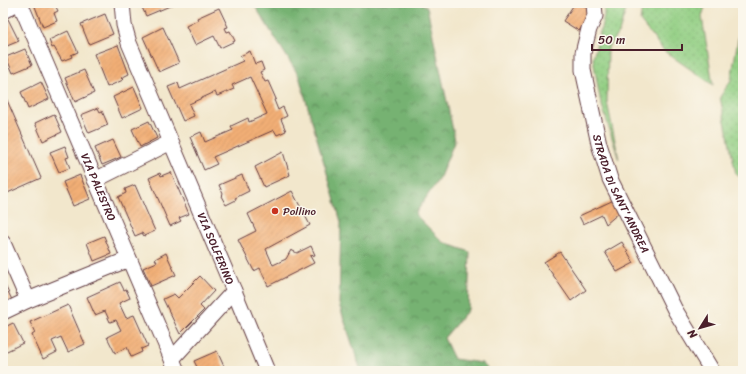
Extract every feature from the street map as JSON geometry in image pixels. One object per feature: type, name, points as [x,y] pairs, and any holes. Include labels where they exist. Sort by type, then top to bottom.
[{"type":"street","points":[[3,11],[19,3]]},
{"type":"street","name":"VIA PALESTRO","points":[[19,3],[174,365]]},
{"type":"street","name":"VIA SOLFERINO","points":[[122,3],[123,20],[127,37],[234,291],[174,365]]},
{"type":"street","name":"STRADA DI SANT'ANDREA","points":[[594,3],[595,16],[589,29],[583,53],[583,70],[599,144],[610,179],[676,310],[712,371]]},
{"type":"street","points":[[95,180],[171,142]]},
{"type":"street","points":[[3,243],[28,300]]},
{"type":"street","points":[[3,312],[28,300],[129,259]]},
{"type":"street","points":[[234,291],[268,371]]},
{"type":"green space","points":[[253,3],[421,3],[427,7],[455,140],[440,177],[415,214],[443,242],[470,252],[468,310],[444,338],[454,359],[482,363],[490,371],[361,371],[339,304],[341,222],[299,76]]},
{"type":"green space","points":[[604,3],[628,3],[619,32],[608,47],[607,102],[619,160],[600,99],[593,58],[604,17]]},
{"type":"green space","points":[[643,3],[706,3],[702,17],[713,85],[664,51],[640,21]]},
{"type":"green space","points":[[743,26],[743,179],[736,174],[720,97],[731,80],[738,39]]},
{"type":"building","points":[[54,3],[58,11],[54,13],[57,21],[43,27],[34,4]]},
{"type":"building","points":[[140,3],[177,3],[146,16]]},
{"type":"building","points":[[575,3],[579,3],[592,11],[579,31],[563,21]]},
{"type":"building","points":[[219,8],[228,27],[225,28],[227,32],[230,31],[235,41],[220,48],[214,36],[195,45],[186,26],[198,20],[197,18]]},
{"type":"building","points":[[105,14],[113,34],[89,44],[81,24]]},
{"type":"building","points":[[8,19],[19,41],[7,46],[3,40],[3,21]]},
{"type":"building","points":[[163,27],[179,63],[159,72],[143,37]]},
{"type":"building","points":[[68,31],[78,52],[71,55],[72,57],[62,61],[54,47],[52,48],[49,40]]},
{"type":"building","points":[[118,45],[129,74],[121,78],[123,80],[107,87],[94,54]]},
{"type":"building","points":[[25,49],[32,65],[13,73],[6,57]]},
{"type":"building","points":[[250,51],[255,64],[261,62],[264,70],[260,72],[265,82],[268,81],[276,99],[274,100],[278,110],[283,107],[287,116],[281,119],[286,131],[277,135],[274,130],[213,157],[217,164],[204,170],[190,137],[201,132],[205,142],[233,130],[231,126],[248,118],[249,122],[267,114],[250,77],[232,85],[234,89],[217,96],[215,92],[189,104],[194,116],[183,121],[168,87],[178,83],[180,89],[243,61],[240,56]]},
{"type":"building","points":[[84,70],[94,93],[75,102],[65,78]]},
{"type":"building","points":[[41,82],[49,99],[28,109],[21,92]]},
{"type":"building","points":[[134,87],[143,108],[122,118],[113,97]]},
{"type":"building","points":[[3,91],[41,178],[3,195]]},
{"type":"building","points":[[98,108],[100,112],[102,111],[108,125],[89,133],[81,115]]},
{"type":"building","points":[[54,114],[62,132],[43,141],[35,123]]},
{"type":"building","points":[[149,121],[157,138],[140,147],[132,129]]},
{"type":"building","points":[[113,140],[121,157],[102,165],[95,148]]},
{"type":"building","points":[[65,146],[69,157],[66,158],[70,168],[59,172],[50,152]]},
{"type":"building","points":[[283,152],[290,175],[264,187],[255,167]]},
{"type":"building","points":[[171,172],[189,214],[179,218],[181,221],[170,226],[149,178],[160,173],[161,176]]},
{"type":"building","points":[[80,175],[90,199],[73,206],[63,182]]},
{"type":"building","points":[[242,175],[249,191],[235,198],[236,200],[226,205],[221,196],[223,194],[219,185]]},
{"type":"building","points":[[135,185],[155,231],[144,236],[142,233],[135,236],[118,197],[126,193],[125,189]]},
{"type":"building","points":[[292,191],[310,225],[266,249],[273,265],[286,259],[291,250],[297,253],[311,246],[315,255],[310,256],[314,263],[268,286],[260,268],[254,271],[238,240],[256,231],[248,214]]},
{"type":"building","points":[[614,200],[620,212],[606,224],[602,215],[583,224],[579,216]]},
{"type":"building","points":[[104,236],[111,254],[94,261],[87,243]]},
{"type":"building","points":[[622,242],[634,263],[617,272],[605,252]]},
{"type":"building","points":[[560,252],[586,290],[571,301],[544,262]]},
{"type":"building","points":[[166,253],[176,275],[151,286],[143,268],[157,262],[155,259]]},
{"type":"building","points":[[200,276],[214,291],[200,306],[204,310],[180,334],[163,299],[174,294],[178,298]]},
{"type":"building","points":[[3,281],[12,300],[3,304]]},
{"type":"building","points":[[120,282],[124,290],[126,289],[130,298],[119,303],[126,318],[134,315],[148,346],[141,349],[142,352],[131,357],[127,347],[115,353],[107,337],[121,330],[116,320],[110,322],[105,311],[95,315],[87,297]]},
{"type":"building","points":[[68,305],[85,344],[68,352],[61,337],[52,341],[57,352],[43,359],[32,335],[35,333],[30,322]]},
{"type":"building","points":[[13,323],[23,343],[3,353],[3,328]]},
{"type":"building","points":[[217,351],[226,371],[199,371],[194,361]]},
{"type":"place","name":"Pollino","points":[[275,211]]}]
